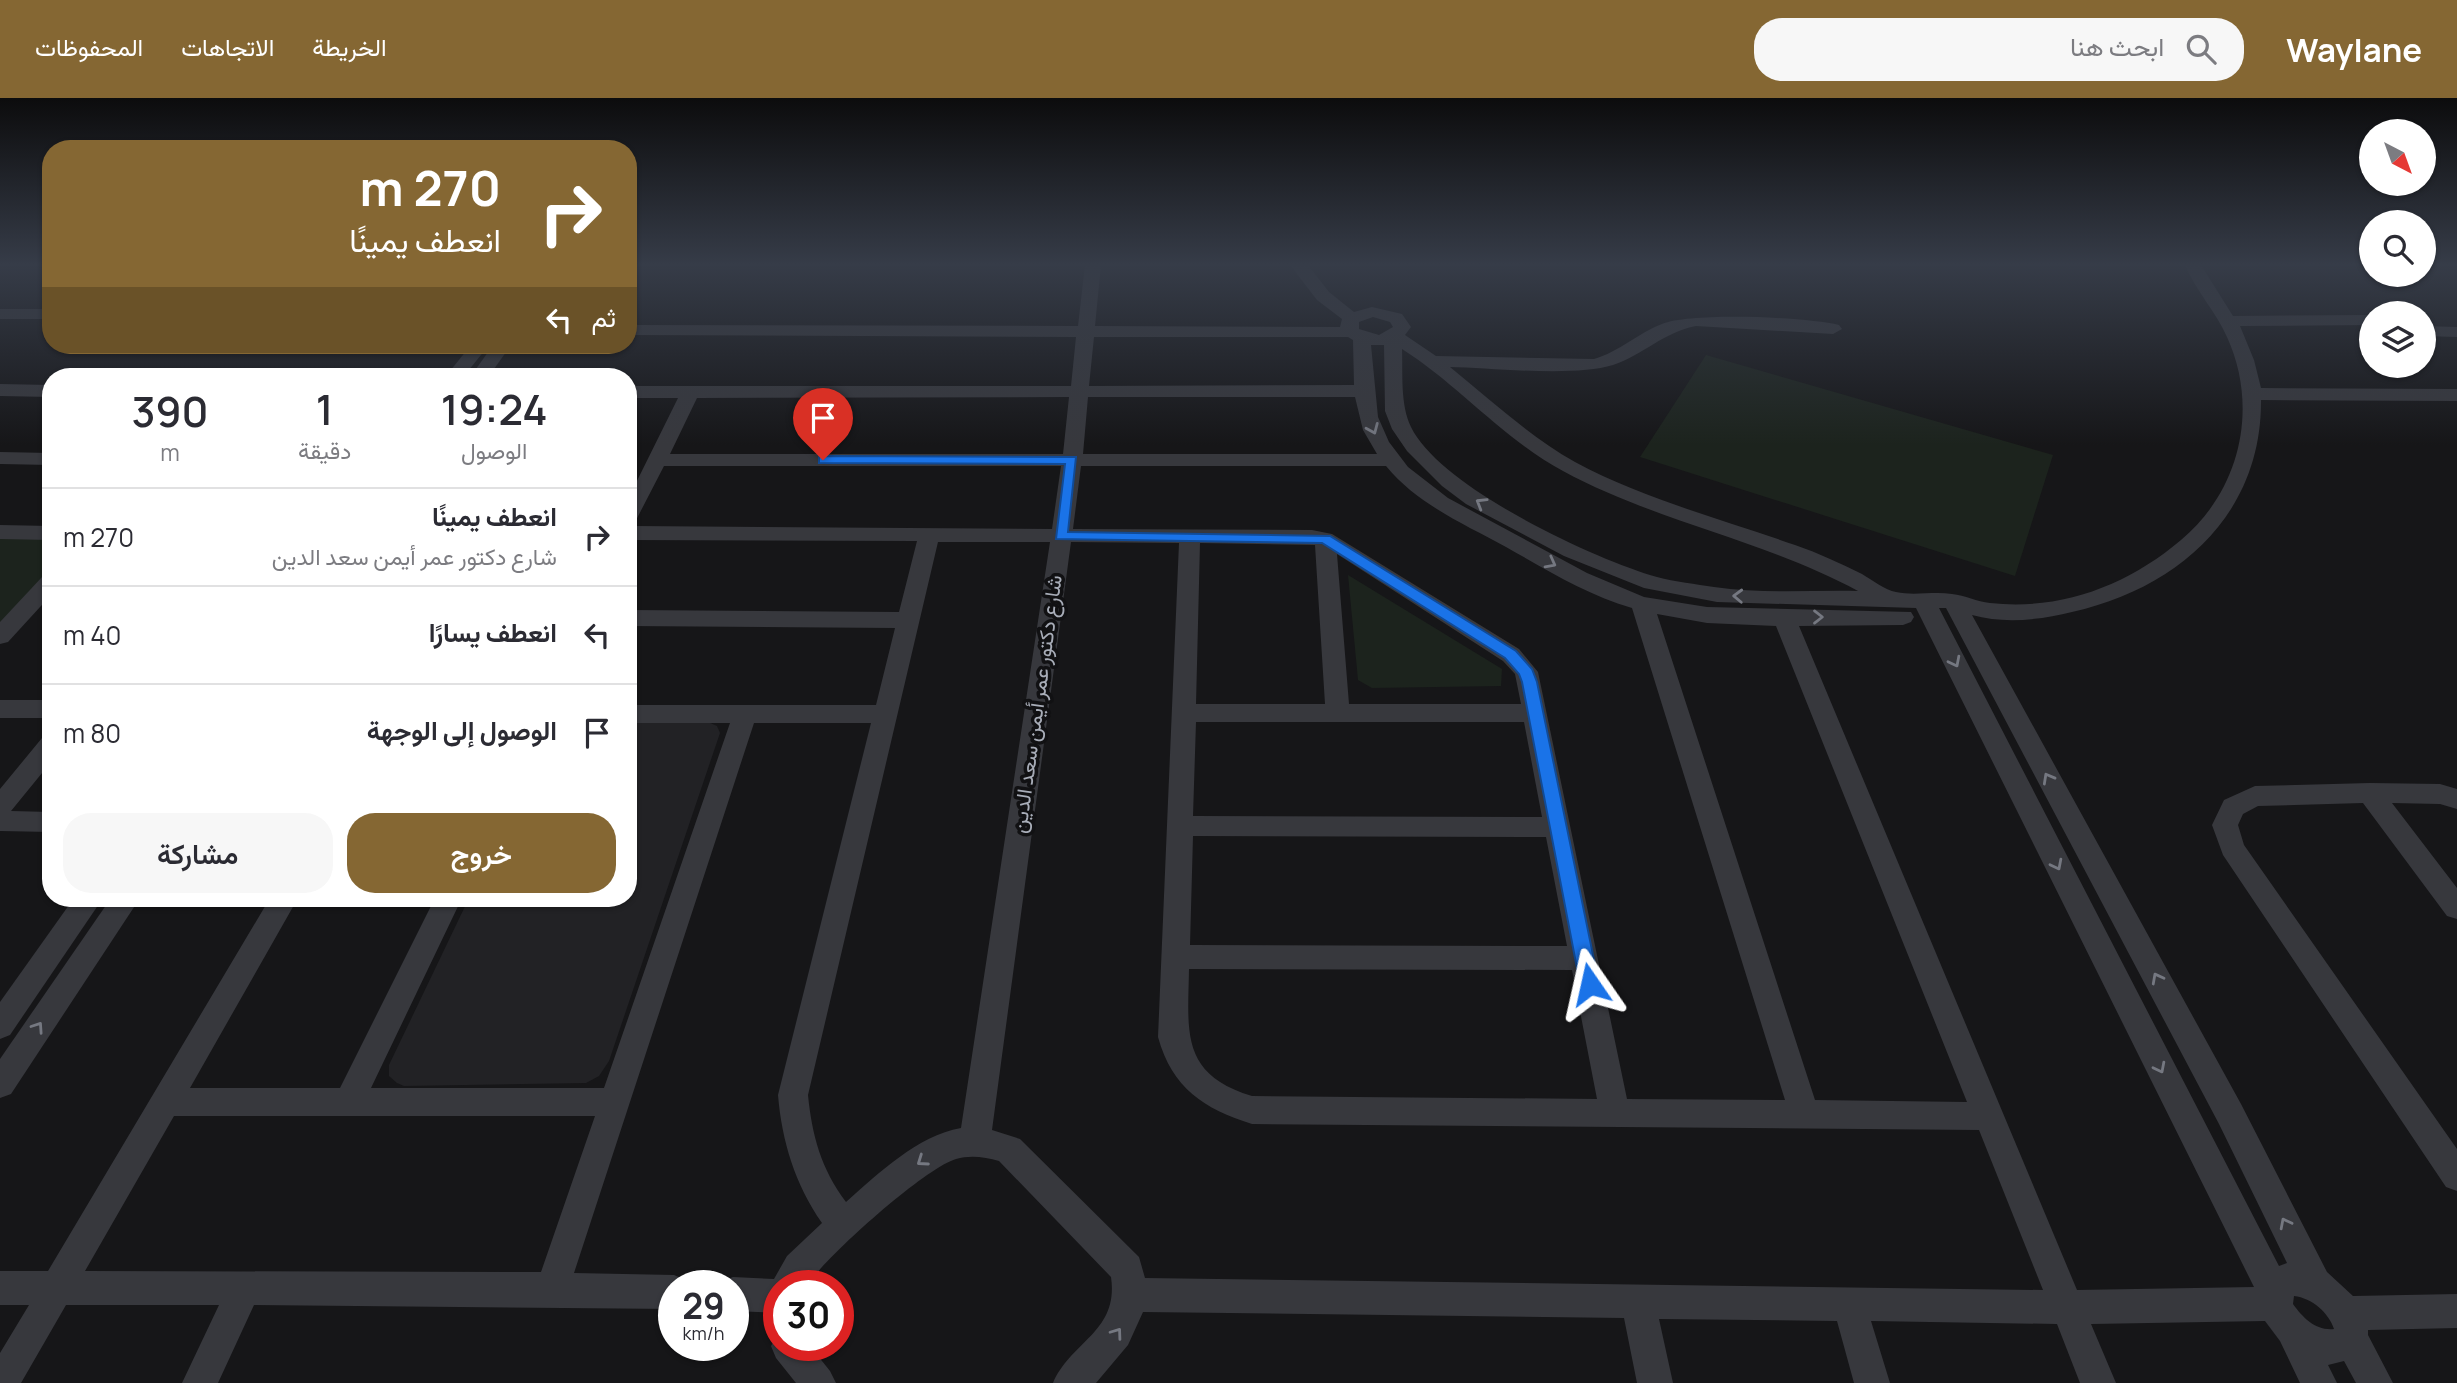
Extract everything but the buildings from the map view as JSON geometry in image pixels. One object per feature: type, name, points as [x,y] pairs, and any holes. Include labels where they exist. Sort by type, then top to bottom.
[{"type":"street","points":[[1028,325],[1087,326]]},
{"type":"street","points":[[1401,325],[1402,327],[1394,337],[1395,411],[1402,429],[1429,465],[1449,482],[1497,513],[1622,574],[1684,591],[1717,595],[1894,601],[1951,609]]},
{"type":"street","points":[[1433,361],[1595,364],[1614,360],[1670,325]]},
{"type":"street","points":[[1764,325],[1833,329]]},
{"type":"street","points":[[1354,327],[1371,425],[1392,460],[1415,484],[1445,505],[1580,578],[1642,604],[1689,612],[1784,617],[1951,609],[2057,608],[2098,600],[2138,582],[2179,555],[2210,525],[2233,493],[2247,460],[2252,438],[2252,394],[2230,325],[2359,330]]},
{"type":"street","name":"شارع دكتور عمر أيمن سعد الدين","points":[[975,1142],[1072,460],[1087,326]]},
{"type":"street","points":[[637,330],[1354,327],[1394,337],[1433,361],[1521,438],[1569,467],[1617,489],[1800,554],[1894,601]]},
{"type":"street","points":[[0,330],[42,330]]},
{"type":"street","points":[[2436,331],[2457,331]]},
{"type":"street","points":[[461,368],[473,354]]},
{"type":"street","points":[[0,390],[42,391]]},
{"type":"street","points":[[637,392],[1079,394],[1363,391]]},
{"type":"street","points":[[637,503],[690,392]]},
{"type":"street","points":[[2252,394],[2457,395]]},
{"type":"street","points":[[0,458],[42,458]]},
{"type":"street","points":[[658,460],[1392,460]]},
{"type":"street","points":[[0,533],[42,533]]},
{"type":"street","points":[[637,533],[1325,539],[1511,655],[1526,672],[1615,1114]]},
{"type":"street","points":[[844,1226],[821,1197],[805,1165],[795,1130],[793,1095],[929,536]]},
{"type":"street","points":[[1190,536],[1172,1037],[1177,1055],[1189,1075],[1206,1091],[1227,1104],[1252,1111],[1990,1116]]},
{"type":"street","points":[[1325,539],[1338,713]]},
{"type":"street","points":[[0,636],[42,591]]},
{"type":"street","points":[[1642,604],[1805,1116]]},
{"type":"street","points":[[1951,609],[2230,1114],[2315,1284]]},
{"type":"street","points":[[1951,609],[2281,1309],[2319,1383]]},
{"type":"street","points":[[1784,617],[2098,1383]]},
{"type":"street","points":[[637,618],[909,620]]},
{"type":"street","points":[[0,709],[42,709]]},
{"type":"street","points":[[1184,712],[1535,713]]},
{"type":"street","points":[[637,714],[886,715]]},
{"type":"street","points":[[552,1289],[745,715]]},
{"type":"street","points":[[0,807],[42,755]]},
{"type":"street","points":[[2370,793],[2457,908]]},
{"type":"street","points":[[2457,799],[2440,794],[2255,796],[2242,800],[2227,816],[2227,836],[2457,1176]]},
{"type":"street","points":[[0,821],[42,822]]},
{"type":"street","points":[[1180,825],[1558,827]]},
{"type":"street","points":[[0,1026],[83,907]]},
{"type":"street","points":[[0,1084],[120,907]]},
{"type":"street","points":[[2,1383],[279,907]]},
{"type":"street","points":[[349,1102],[444,907]]},
{"type":"street","points":[[1175,957],[1584,958]]},
{"type":"street","points":[[166,1102],[615,1102]]},
{"type":"street","points":[[798,1270],[919,1161],[955,1144],[975,1142],[1009,1149],[1127,1269],[1131,1295],[1120,1332],[1071,1383]]},
{"type":"street","points":[[2348,1325],[2344,1345],[2333,1348],[2319,1346],[2281,1309],[2280,1284],[2288,1279],[2301,1279],[2328,1292],[2348,1325],[2375,1383]]},
{"type":"street","points":[[0,1288],[552,1289],[658,1292]]},
{"type":"street","points":[[200,1383],[244,1289]]},
{"type":"street","points":[[1131,1295],[2281,1309]]},
{"type":"street","points":[[1638,1302],[1655,1383]]},
{"type":"street","points":[[1849,1305],[1872,1383]]},
{"type":"street","points":[[2348,1325],[2457,1311]]},
{"type":"street","points":[[800,1361],[818,1383]]},
{"type":"shaded area","points":[[1706,355],[2053,455],[2015,576],[1640,457]]},
{"type":"shaded area","points":[[0,533],[42,533],[42,591],[0,636]]},
{"type":"shaded area","points":[[1348,575],[1502,669],[1501,686],[1372,688],[1358,680]]},
{"type":"shaded area","points":[[637,722],[708,722],[717,726],[720,733],[609,1061],[599,1076],[586,1083],[404,1086],[389,1076],[389,1065],[465,907],[637,907]]},
{"type":"route","points":[[823,460],[1072,460],[1061,536],[1298,536],[1325,539],[1511,655],[1520,663],[1530,682],[1590,984]]}]
